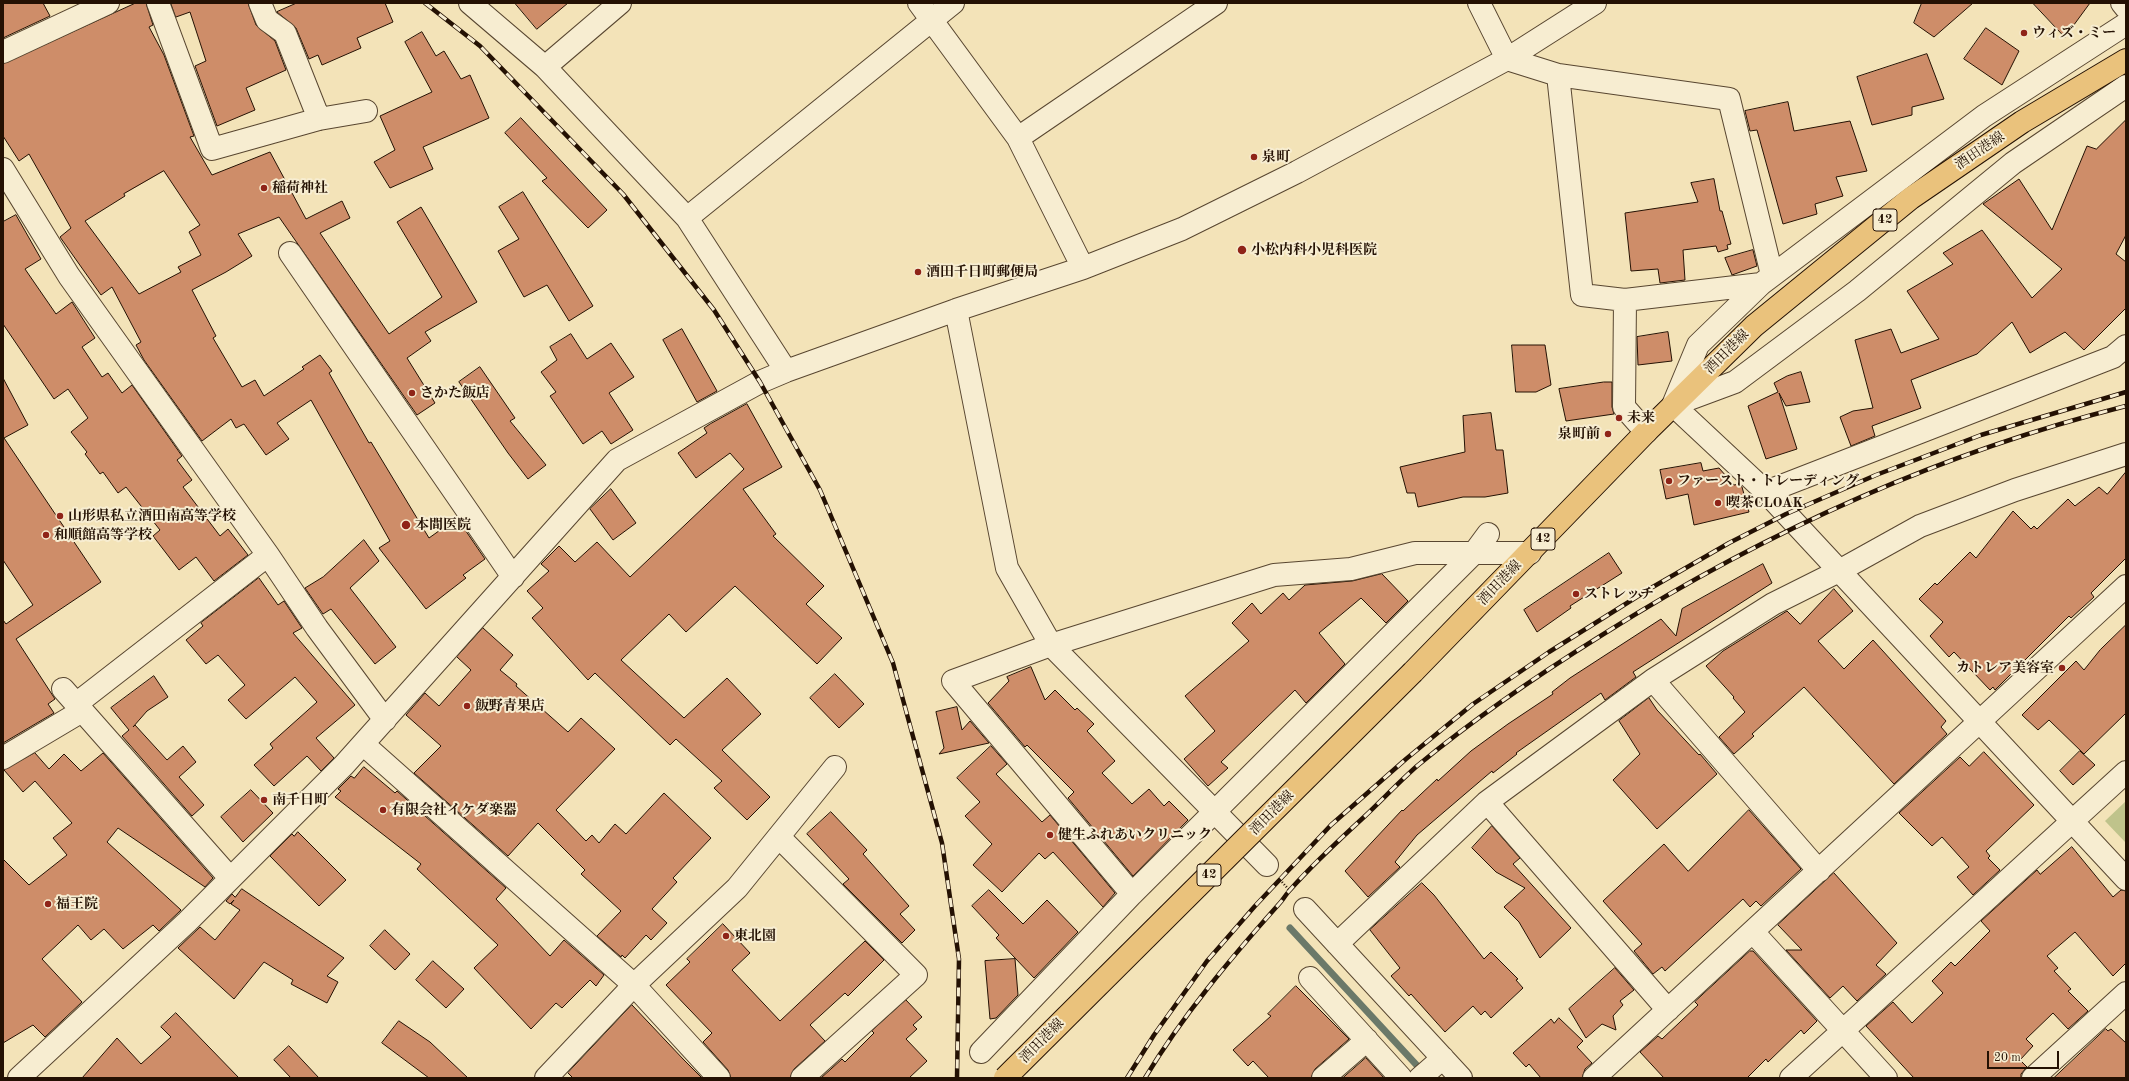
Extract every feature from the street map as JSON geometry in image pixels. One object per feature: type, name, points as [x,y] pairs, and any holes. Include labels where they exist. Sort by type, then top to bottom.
[{"type":"main road","name":"酒田港線","points":[[1005,1078],[1413,672],[1646,432],[1754,326],[1911,198],[2022,122],[2126,60]]},
{"type":"street","points":[[3,52],[108,3]]},
{"type":"street","points":[[158,3],[212,149],[319,120],[366,111]]},
{"type":"street","points":[[260,3],[267,20],[285,33],[319,120]]},
{"type":"street","points":[[470,3],[544,67],[687,218],[786,371]]},
{"type":"street","points":[[544,67],[620,3]]},
{"type":"street","points":[[919,3],[1018,138],[1083,268]]},
{"type":"street","points":[[687,218],[933,21],[953,3]]},
{"type":"street","points":[[1018,138],[1216,3]]},
{"type":"street","points":[[1479,3],[1507,59],[1558,75],[1729,98],[1766,280]]},
{"type":"street","points":[[19,1078],[187,922],[363,744],[617,460],[760,382],[786,371],[956,310],[1083,268],[1182,229],[1263,189],[1507,59],[1595,3]]},
{"type":"street","points":[[2122,3],[2126,8]]},
{"type":"street","points":[[1673,405],[1698,345],[1766,280],[1984,116],[2126,24]]},
{"type":"street","points":[[1558,75],[1582,295],[1625,300],[1766,280]]},
{"type":"street","points":[[1673,405],[1735,382],[1857,291],[2013,163],[2126,86]]},
{"type":"street","points":[[3,169],[69,276],[268,555],[317,628],[385,720]]},
{"type":"street","points":[[290,254],[513,577]]},
{"type":"street","points":[[1625,300],[1624,407],[1646,432]]},
{"type":"street","points":[[956,310],[1007,568],[1051,645],[1267,865]]},
{"type":"street","points":[[1766,492],[2113,357],[2126,346]]},
{"type":"street","points":[[1673,405],[1766,492],[2126,879]]},
{"type":"street","points":[[1337,944],[1487,802],[1653,680],[1773,604],[1839,571],[1920,526],[2015,490],[2126,454]]},
{"type":"street","points":[[981,1052],[1132,894],[1214,811],[1474,553],[1488,534]]},
{"type":"street","points":[[1132,894],[953,682],[1051,645],[1274,575],[1351,569],[1415,553],[1530,553]]},
{"type":"street","points":[[3,758],[74,701],[268,555]]},
{"type":"street","points":[[1594,1078],[1980,723],[2126,586]]},
{"type":"street","points":[[1653,680],[1819,871]]},
{"type":"street","points":[[74,701],[230,878]]},
{"type":"street","points":[[363,744],[634,985],[719,1078]]},
{"type":"street","points":[[546,1078],[634,985],[737,888],[835,767]]},
{"type":"street","points":[[1791,1078],[2126,772]]},
{"type":"street","points":[[1487,802],[1668,1010]]},
{"type":"street","points":[[779,837],[916,975],[802,1078]]},
{"type":"street","points":[[1305,909],[1461,1078]]},
{"type":"street","points":[[1753,932],[1886,1078]]},
{"type":"street","points":[[1310,978],[1401,1078]]},
{"type":"street","points":[[2033,1078],[2126,993]]},
{"type":"street","points":[[1324,1078],[1366,1040]]},
{"type":"street","points":[[1420,1078],[1443,1058]]},
{"type":"path","points":[[1267,865],[1305,909]]},
{"type":"green space","points":[[2126,801],[2126,843],[2105,821]]},
{"type":"building","points":[[3,3],[43,3],[50,16],[3,38]]},
{"type":"building","points":[[136,3],[146,3],[153,25],[149,27],[164,55],[194,136],[190,137],[212,175],[270,152],[306,219],[342,201],[350,218],[320,233],[389,334],[442,297],[397,222],[421,207],[477,302],[425,332],[431,341],[407,358],[435,403],[417,415],[279,217],[238,234],[252,256],[192,290],[216,336],[213,338],[242,387],[255,380],[264,396],[304,369],[302,367],[320,355],[332,371],[329,373],[369,443],[371,442],[429,538],[457,518],[485,559],[463,575],[466,578],[426,609],[379,548],[390,541],[311,400],[277,423],[289,439],[266,455],[244,424],[236,428],[231,419],[202,441],[144,360],[136,345],[141,342],[112,287],[101,295],[60,237],[71,228],[29,154],[19,161],[3,136],[3,64]],"holes":[[[164,171],[200,225],[189,232],[201,255],[178,267],[181,272],[139,294],[85,221],[125,196],[124,194]]]},
{"type":"building","points":[[171,3],[248,3],[256,25],[275,41],[286,70],[246,88],[255,110],[217,126],[195,66],[206,61],[190,12],[176,17]]},
{"type":"building","points":[[297,3],[385,3],[393,22],[357,38],[361,48],[322,65],[318,55],[309,59],[296,28],[277,12]]},
{"type":"building","points":[[515,3],[568,3],[537,29]]},
{"type":"building","points":[[1922,3],[1973,3],[1934,37],[1914,23]]},
{"type":"building","points":[[2033,3],[2090,3],[2065,37]]},
{"type":"building","points":[[1986,28],[2019,51],[2002,85],[1964,59]]},
{"type":"building","points":[[422,32],[436,56],[444,51],[461,79],[470,75],[489,118],[423,147],[433,169],[390,188],[374,162],[395,150],[380,116],[432,92],[405,42]]},
{"type":"building","points":[[1927,54],[1944,99],[1912,107],[1912,115],[1872,125],[1857,77]]},
{"type":"building","points":[[1788,102],[1794,131],[1850,121],[1867,171],[1836,177],[1843,196],[1815,204],[1817,214],[1783,224],[1757,130],[1750,131],[1745,111]]},
{"type":"building","points":[[521,118],[607,210],[588,228],[542,181],[547,178],[505,133]]},
{"type":"building","points":[[2126,120],[2126,235],[2116,254],[2126,262],[2126,308],[2084,350],[2065,332],[2030,353],[2012,322],[1977,354],[1911,380],[1921,408],[1872,426],[1875,436],[1851,446],[1840,417],[1853,411],[1873,408],[1855,340],[1891,329],[1901,353],[1939,339],[1907,291],[1953,264],[1943,253],[1982,230],[2032,298],[2062,269],[1983,204],[2019,179],[2052,230],[2087,146],[2096,149]]},
{"type":"building","points":[[1714,179],[1720,211],[1722,211],[1731,244],[1727,245],[1728,249],[1718,252],[1716,246],[1683,250],[1685,280],[1660,283],[1658,269],[1631,271],[1625,213],[1698,202],[1691,183]]},
{"type":"building","points":[[523,192],[593,306],[569,321],[547,285],[524,297],[498,251],[519,239],[499,207]]},
{"type":"building","points":[[16,215],[41,259],[25,269],[56,314],[72,302],[95,338],[82,347],[102,377],[108,373],[122,393],[132,385],[182,456],[177,460],[192,480],[183,487],[220,536],[228,529],[248,555],[214,581],[196,557],[179,570],[153,536],[160,530],[126,487],[118,493],[103,472],[100,474],[85,454],[87,452],[71,432],[88,418],[68,389],[54,399],[3,324],[3,222]]},
{"type":"building","points":[[1753,250],[1757,266],[1732,275],[1725,258]]},
{"type":"building","points":[[682,329],[717,391],[697,402],[663,340]]},
{"type":"building","points":[[1668,332],[1672,361],[1638,365],[1637,337]]},
{"type":"building","points":[[571,334],[587,359],[611,343],[634,377],[609,393],[633,430],[611,444],[602,431],[583,444],[550,396],[556,392],[541,372],[557,360],[550,347]]},
{"type":"building","points":[[1512,345],[1545,345],[1551,385],[1536,392],[1516,392]]},
{"type":"building","points":[[480,367],[515,418],[510,421],[546,465],[528,479],[508,453],[459,382]]},
{"type":"building","points":[[1801,372],[1810,402],[1786,406],[1779,393],[1797,449],[1766,459],[1748,406],[1778,392],[1774,383],[1787,376]]},
{"type":"building","points":[[3,378],[28,425],[4,438],[101,582],[16,639],[55,699],[48,704],[54,713],[3,743],[3,620],[6,624],[33,605],[3,560]]},
{"type":"building","points":[[1612,382],[1612,407],[1614,414],[1566,421],[1559,389]]},
{"type":"building","points":[[747,404],[782,467],[743,489],[776,534],[773,536],[824,586],[806,604],[842,638],[817,664],[735,586],[686,632],[669,614],[621,660],[684,718],[727,678],[761,714],[722,750],[770,797],[747,820],[714,788],[722,781],[676,739],[670,745],[595,673],[588,680],[532,618],[543,608],[527,591],[549,571],[541,564],[559,546],[575,562],[597,542],[630,577],[744,469],[730,453],[696,478],[678,453],[707,433],[704,428]]},
{"type":"building","points":[[1491,413],[1496,450],[1503,450],[1508,493],[1485,497],[1463,497],[1418,507],[1415,493],[1407,493],[1400,467],[1465,452],[1463,416]]},
{"type":"building","points":[[1701,463],[1703,471],[1719,468],[1734,485],[1740,484],[1749,512],[1694,525],[1688,494],[1666,499],[1660,470]]},
{"type":"building","points":[[2126,472],[2126,558],[2091,593],[2094,597],[2071,618],[2069,616],[1995,690],[1993,687],[1990,690],[1954,652],[1949,657],[1930,636],[1943,622],[1919,599],[1935,583],[1937,585],[1970,552],[1976,558],[2013,511],[2031,529],[2034,526],[2037,529],[2068,499],[2075,506],[2099,487],[2107,494]]},
{"type":"building","points":[[611,489],[636,523],[613,540],[590,509]]},
{"type":"building","points":[[364,540],[379,561],[350,588],[396,647],[375,664],[331,609],[323,614],[305,588],[323,577]]},
{"type":"building","points":[[1609,553],[1622,573],[1570,606],[1571,608],[1537,632],[1524,610]]},
{"type":"building","points":[[1763,564],[1772,583],[1633,672],[1636,677],[1605,700],[1601,693],[1516,753],[1517,754],[1493,773],[1492,771],[1417,835],[1395,862],[1400,867],[1368,897],[1345,871],[1402,810],[1403,811],[1437,779],[1438,781],[1471,751],[1553,694],[1552,692],[1570,678],[1661,619],[1676,636],[1682,609]]},
{"type":"building","points":[[1382,574],[1408,601],[1386,623],[1361,598],[1319,633],[1345,664],[1306,703],[1295,690],[1221,762],[1228,768],[1208,786],[1184,759],[1215,731],[1185,696],[1249,641],[1232,623],[1252,603],[1261,614],[1283,593],[1289,600],[1305,585],[1352,581]]},
{"type":"building","points":[[259,578],[278,605],[284,601],[302,628],[293,633],[355,705],[316,738],[334,758],[321,771],[307,756],[274,786],[254,765],[273,748],[270,744],[317,702],[295,677],[246,719],[228,700],[245,685],[218,655],[206,664],[186,640],[203,626],[201,623]]},
{"type":"building","points":[[1834,589],[1853,611],[1818,641],[1844,669],[1873,640],[1946,721],[1941,727],[1947,734],[1894,784],[1804,687],[1752,734],[1754,736],[1734,754],[1719,737],[1745,712],[1733,698],[1734,697],[1706,666],[1723,651],[1787,611],[1800,624]]},
{"type":"building","points":[[2126,625],[2126,713],[2084,754],[2049,720],[2038,730],[2022,715],[2076,661],[2084,670],[2100,650]]},
{"type":"building","points":[[483,628],[513,655],[500,670],[517,684],[516,686],[568,732],[581,718],[615,749],[556,810],[586,841],[592,835],[599,843],[615,824],[626,834],[664,793],[711,838],[673,878],[677,882],[652,909],[667,923],[651,940],[646,935],[625,958],[622,955],[621,957],[597,936],[621,911],[581,874],[585,870],[538,823],[508,856],[414,773],[441,746],[406,715],[425,693],[439,706],[471,670],[457,657]]},
{"type":"building","points":[[1031,667],[1045,700],[1055,690],[1075,710],[1077,708],[1094,724],[1087,731],[1115,761],[1102,773],[1132,804],[1149,789],[1164,806],[1169,801],[1188,820],[1133,876],[1068,798],[1074,792],[1027,745],[1025,747],[988,703],[1009,681],[1007,677]]},
{"type":"building","points":[[835,674],[864,704],[839,728],[810,698]]},
{"type":"building","points":[[154,676],[168,697],[147,711],[133,727],[135,725],[167,760],[183,746],[196,762],[179,777],[204,805],[192,816],[122,736],[129,730],[111,708]]},
{"type":"building","points":[[1649,698],[1657,710],[1699,755],[1700,754],[1717,774],[1657,829],[1613,780],[1640,754],[1619,721]]},
{"type":"building","points":[[957,707],[962,730],[970,721],[989,743],[939,754],[944,748],[936,712]]},
{"type":"building","points":[[991,746],[1007,764],[996,774],[1042,822],[1050,815],[1115,893],[1103,907],[1053,852],[1045,859],[1039,853],[1002,892],[973,865],[992,844],[965,816],[980,802],[957,778]]},
{"type":"building","points":[[2080,751],[2095,765],[2073,785],[2060,771]]},
{"type":"building","points":[[1984,752],[2034,805],[1986,851],[1990,856],[1988,858],[2000,870],[1973,895],[1957,877],[1969,867],[1942,837],[1932,846],[1899,813],[1960,757],[1969,766]]},
{"type":"building","points":[[35,753],[49,769],[64,754],[81,771],[103,753],[213,878],[205,887],[118,828],[107,842],[181,910],[159,931],[153,925],[123,949],[104,929],[91,940],[78,925],[42,959],[82,1002],[45,1037],[33,1025],[3,1043],[3,859],[29,885],[67,855],[53,838],[72,823],[35,781],[23,792],[4,770]]},
{"type":"building","points":[[364,767],[395,793],[397,791],[506,888],[496,899],[550,956],[564,940],[604,975],[596,986],[590,980],[562,1008],[556,1003],[531,1029],[474,968],[498,945],[417,869],[421,864],[335,797],[341,791],[338,789],[351,776],[354,778]]},
{"type":"building","points":[[251,790],[273,813],[243,842],[221,817]]},
{"type":"building","points":[[1749,810],[1801,869],[1761,906],[1756,901],[1750,907],[1743,899],[1665,971],[1662,967],[1653,974],[1634,951],[1642,944],[1603,901],[1664,844],[1688,871]]},
{"type":"building","points":[[831,812],[867,850],[863,854],[909,906],[900,914],[915,930],[902,943],[843,884],[849,879],[807,834]]},
{"type":"building","points":[[1492,826],[1520,858],[1513,864],[1571,928],[1540,958],[1519,922],[1504,907],[1525,888],[1496,872],[1472,848]]},
{"type":"building","points":[[298,832],[346,880],[319,906],[270,856],[292,834],[294,836]]},
{"type":"building","points":[[2072,847],[2113,897],[2121,890],[2126,891],[2126,963],[2113,976],[2075,932],[2047,956],[2058,968],[2054,971],[2071,989],[2068,991],[2088,1011],[2068,1029],[2053,1013],[2026,1039],[2033,1046],[2020,1060],[2027,1067],[2021,1074],[2021,1078],[1914,1078],[1866,1026],[1893,1002],[1912,1023],[1943,993],[1932,981],[1951,962],[1955,966],[1990,931],[1981,921],[2037,870],[2040,874]]},
{"type":"building","points":[[1834,873],[1897,943],[1876,965],[1886,974],[1857,1001],[1843,986],[1830,998],[1786,950],[1802,950],[1778,925]]},
{"type":"building","points":[[1422,883],[1434,895],[1484,959],[1491,952],[1518,979],[1516,980],[1523,988],[1491,1018],[1485,1011],[1481,1015],[1473,1006],[1445,1032],[1411,994],[1409,996],[1391,976],[1400,968],[1370,930]]},
{"type":"building","points":[[242,889],[344,958],[327,976],[338,982],[327,1003],[291,984],[293,980],[264,962],[234,999],[178,948],[200,927],[215,940],[240,910],[231,904],[234,900],[230,904],[226,901],[232,894],[235,897]]},
{"type":"building","points":[[989,890],[1023,924],[1047,900],[1078,932],[1034,978],[996,938],[999,935],[972,906]]},
{"type":"building","points":[[723,924],[750,953],[732,970],[780,1021],[865,941],[884,960],[848,996],[845,993],[810,1025],[825,1041],[794,1069],[790,1078],[731,1078],[728,1070],[703,1042],[712,1033],[666,985],[690,962],[687,959]]},
{"type":"building","points":[[385,930],[410,954],[395,970],[370,946]]},
{"type":"building","points":[[1750,951],[1753,951],[1817,1021],[1804,1034],[1801,1030],[1768,1062],[1766,1059],[1747,1078],[1664,1078],[1640,1052],[1658,1036],[1662,1039],[1698,1005],[1695,1002]]},
{"type":"building","points":[[1015,959],[1018,995],[996,1018],[990,1019],[985,961]]},
{"type":"building","points":[[433,961],[464,989],[446,1008],[416,980]]},
{"type":"building","points":[[1615,968],[1634,990],[1620,1001],[1623,1005],[1613,1016],[1616,1030],[1602,1024],[1586,1038],[1569,1009]]},
{"type":"building","points":[[1296,986],[1349,1039],[1315,1069],[1311,1078],[1269,1078],[1253,1061],[1248,1066],[1233,1050],[1271,1016],[1268,1014]]},
{"type":"building","points":[[906,1000],[922,1017],[913,1025],[917,1029],[906,1039],[927,1061],[909,1078],[821,1078],[842,1059],[845,1062],[874,1033],[872,1031]]},
{"type":"building","points":[[632,1005],[702,1078],[573,1078],[568,1073]]},
{"type":"building","points":[[176,1013],[239,1078],[82,1078],[117,1038],[141,1064],[171,1037],[161,1027]]},
{"type":"building","points":[[1559,1018],[1583,1041],[1577,1047],[1592,1063],[1585,1069],[1582,1078],[1541,1078],[1529,1064],[1526,1067],[1513,1053],[1551,1019],[1554,1023]]},
{"type":"building","points":[[399,1021],[430,1042],[468,1078],[429,1078],[382,1043]]},
{"type":"building","points":[[2106,1029],[2108,1031],[2111,1029],[2126,1043],[2126,1078],[2054,1078]]},
{"type":"building","points":[[289,1046],[319,1078],[291,1078],[274,1060]]},
{"type":"building","points":[[1366,1058],[1384,1078],[1343,1078]]},
{"type":"waterway","points":[[1290,928],[1423,1072]]},
{"type":"railway","points":[[425,3],[480,46],[623,194],[714,310],[760,382],[820,490],[893,663],[942,843],[959,959],[957,1078]]},
{"type":"railway","points":[[1127,1078],[1154,1035],[1207,961],[1255,906],[1331,825],[1406,759],[1473,704],[1549,652],[1651,588],[1729,543],[1786,514],[1876,475],[1981,435],[2126,392]]},
{"type":"railway","points":[[1145,1078],[1175,1032],[1208,988],[1280,902],[1326,852],[1417,766],[1461,731],[1531,681],[1663,598],[1790,530],[1921,472],[1988,447],[2057,425],[2126,406]]},
{"type":"place","name":"ウィズ・ミー","points":[[2024,33]]},
{"type":"place","name":"泉町","points":[[1254,157]]},
{"type":"place","name":"稲荷神社","points":[[264,188]]},
{"type":"place","name":"小松内科小児科医院","points":[[1242,250]]},
{"type":"place","name":"酒田千日町郵便局","points":[[918,272]]},
{"type":"place","name":"さかた飯店","points":[[412,393]]},
{"type":"place","name":"未来","points":[[1619,418]]},
{"type":"place","name":"泉町前","points":[[1608,434]]},
{"type":"place","name":"ファースト・トレーディング","points":[[1669,481]]},
{"type":"place","name":"喫茶CLOAK","points":[[1718,503]]},
{"type":"place","name":"山形県私立酒田南高等学校","points":[[60,516]]},
{"type":"place","name":"本間医院","points":[[406,525]]},
{"type":"place","name":"和順館高等学校","points":[[46,535]]},
{"type":"place","name":"ストレッチ","points":[[1576,594]]},
{"type":"place","name":"カトレア美容室","points":[[2062,668]]},
{"type":"place","name":"飯野青果店","points":[[467,706]]},
{"type":"place","name":"南千日町","points":[[264,800]]},
{"type":"place","name":"有限会社イケダ楽器","points":[[383,810]]},
{"type":"place","name":"健生ふれあいクリニック","points":[[1050,835]]},
{"type":"place","name":"福王院","points":[[48,904]]},
{"type":"place","name":"東北園","points":[[726,936]]}]
